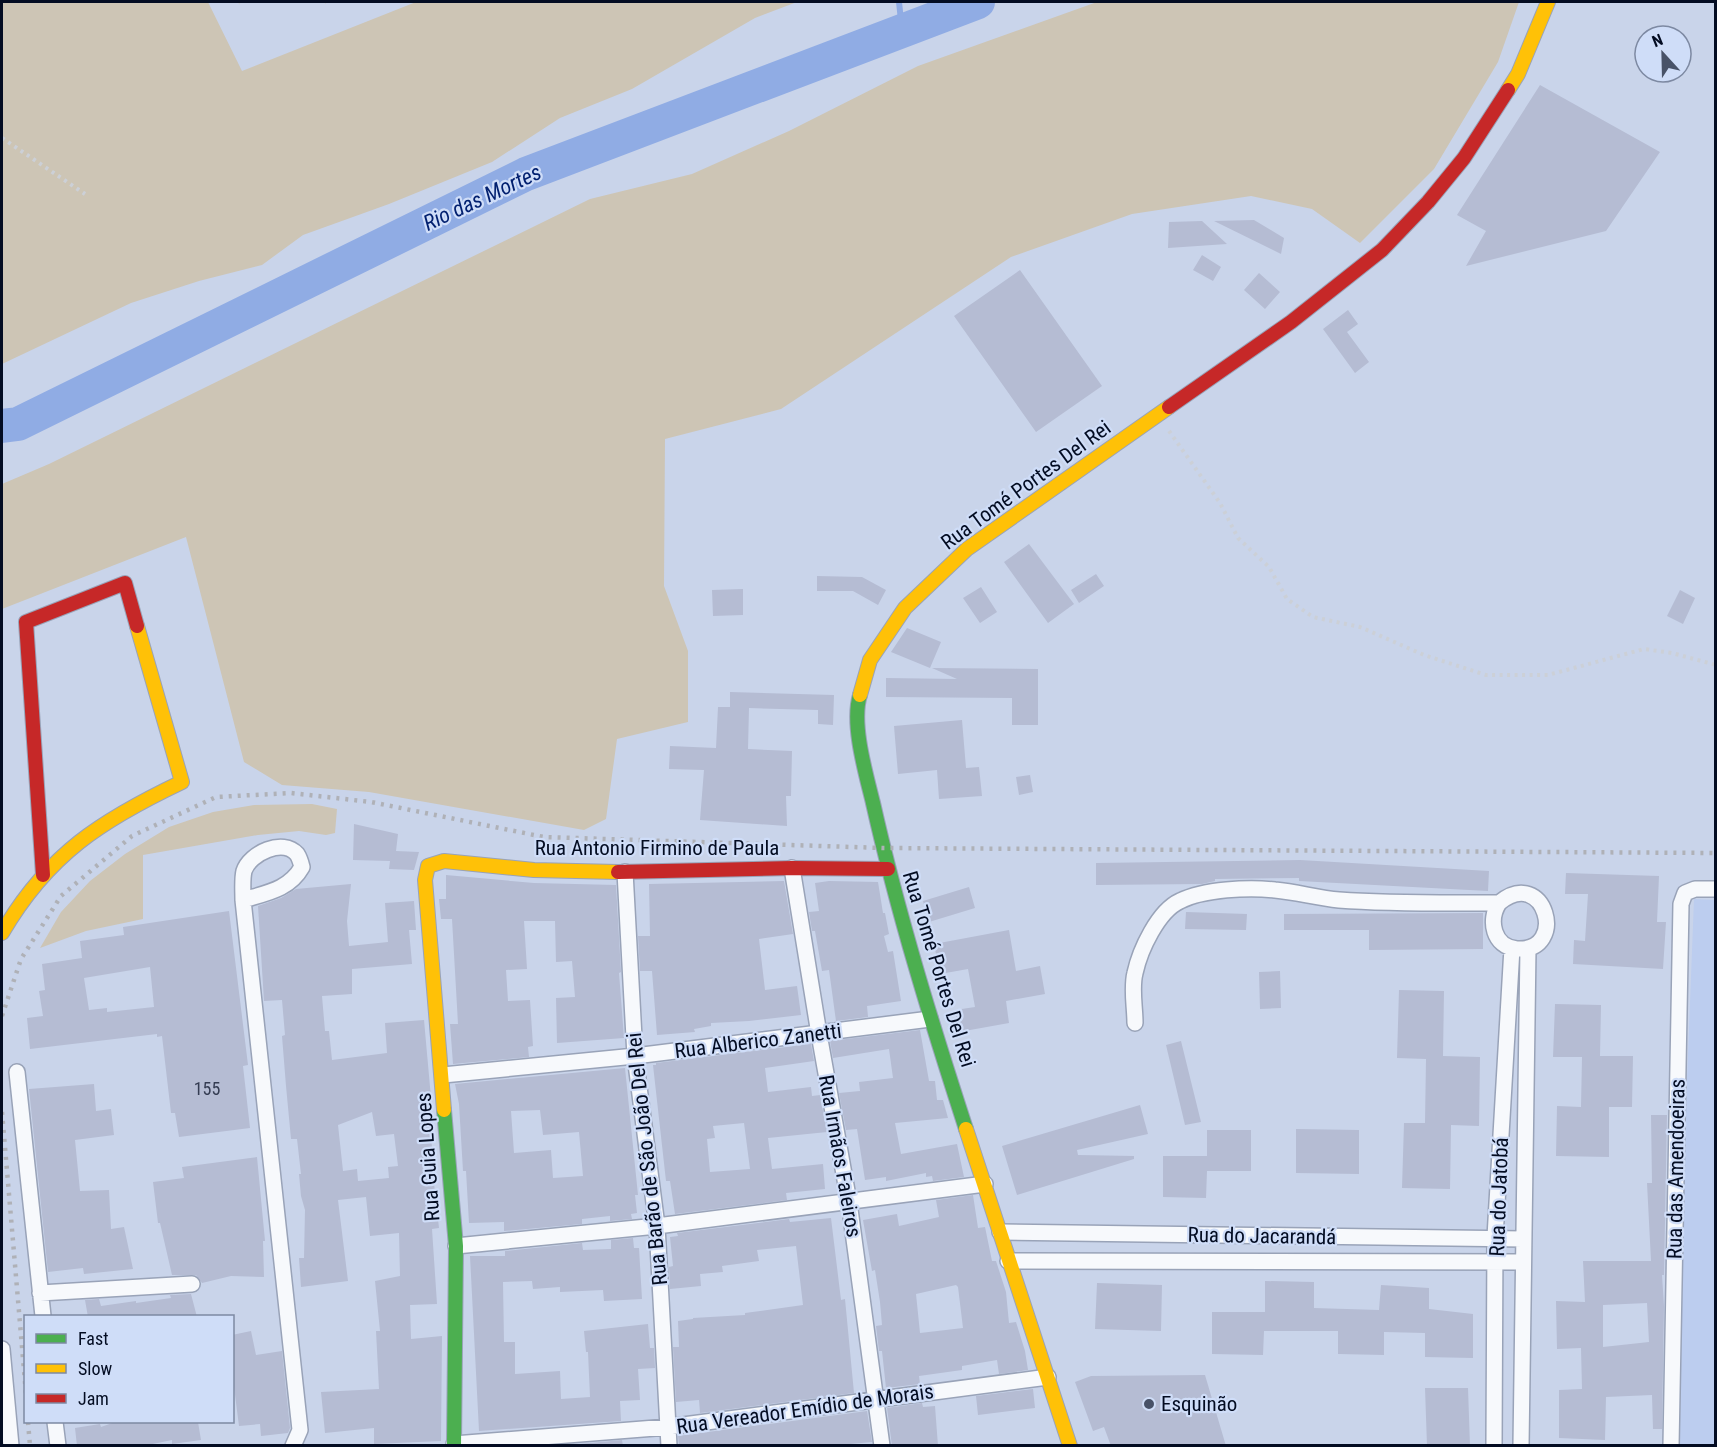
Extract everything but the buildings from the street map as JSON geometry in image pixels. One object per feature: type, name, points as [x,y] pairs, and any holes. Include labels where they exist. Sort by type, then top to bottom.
[{"type":"street","name":"Rua Tomé Portes Del Rei","points":[[1070,1446],[930,1019],[888,869],[860,746],[857,704],[870,660],[905,608],[967,549],[1291,322],[1382,250],[1428,202],[1464,158],[1518,74],[1548,2]]},
{"type":"street","points":[[2,933],[14,909],[43,874],[84,836],[138,801],[182,782],[125,583],[26,622],[43,874]]},
{"type":"street","name":"Rua Antonio Firmino de Paula","points":[[429,866],[444,861],[534,870],[625,872],[792,868],[888,869]]},
{"type":"street","name":"Rua Guia Lopes","points":[[429,866],[426,880],[456,1246],[454,1445]]},
{"type":"street","name":"Rua Irmãos Faleiros","points":[[792,868],[849,1202],[882,1446]]},
{"type":"street","name":"Rua Barão de São João Del Rei","points":[[625,872],[635,1056],[657,1226],[669,1446]]},
{"type":"street","name":"Rua das Amendoeiras","points":[[1671,1446],[1682,904],[1685,893],[1695,888],[1716,889]]},
{"type":"street","points":[[1135,1023],[1134,975],[1145,942],[1161,918],[1178,901],[1198,894],[1239,890],[1275,890],[1317,898],[1378,903],[1499,903]]},
{"type":"street","points":[[1524,894],[1533,897],[1545,910],[1548,919],[1547,928],[1536,943],[1528,948],[1512,948],[1497,937],[1493,929],[1494,911],[1506,897],[1524,894]]},
{"type":"street","points":[[243,900],[300,1430],[294,1445]]},
{"type":"street","name":"Rua do Jatobá","points":[[1494,1446],[1495,1238],[1512,948]]},
{"type":"street","name":"Rua do Jatobá","points":[[1521,1446],[1528,948]]},
{"type":"street","name":"Rua Alberico Zanetti","points":[[443,1075],[635,1056],[930,1019]]},
{"type":"street","points":[[17,1072],[43,1315]]},
{"type":"street","points":[[456,1246],[657,1226],[984,1184]]},
{"type":"street","name":"Rua do Jacarandá","points":[[1000,1232],[1524,1239]]},
{"type":"street","points":[[1207,1261],[1208,1236]]},
{"type":"street","points":[[1316,1261],[1318,1237]]},
{"type":"street","name":"Rua do Jacarandá","points":[[1008,1261],[1523,1262]]},
{"type":"street","points":[[40,1293],[192,1284]]},
{"type":"street","points":[[2,1349],[8,1441]]},
{"type":"street","name":"Rua Vereador Emídio de Morais","points":[[454,1445],[668,1427],[1048,1377]]},
{"type":"street","points":[[55,1423],[58,1446]]},
{"type":"path","points":[[2,138],[85,194]]},
{"type":"path","points":[[1157,416],[1220,502],[1238,538],[1269,567],[1287,599],[1313,617],[1360,627],[1424,655],[1486,675],[1548,675],[1644,649],[1672,653],[1716,665]]},
{"type":"shaded area","points":[[2,2],[208,2],[242,71],[416,2],[797,2],[755,18],[632,89],[560,118],[492,162],[389,204],[303,235],[262,265],[199,281],[131,303],[2,364]]},
{"type":"shaded area","points":[[1097,2],[1519,2],[1498,62],[1434,169],[1360,243],[1312,209],[1251,196],[1132,214],[1011,257],[781,409],[665,439],[664,586],[688,651],[688,722],[617,739],[606,819],[584,830],[369,792],[282,785],[244,762],[186,537],[2,609],[2,484],[49,464],[590,199],[692,174],[789,131],[918,66]]},
{"type":"shaded area","points":[[312,804],[337,809],[335,833],[326,835],[299,831],[258,835],[143,855],[143,919],[86,931],[40,948],[61,912],[90,881],[125,854],[169,827],[213,812],[254,805]]},
{"type":"shaded area","points":[[1694,899],[1715,900],[1715,1445],[1673,1446]]},
{"type":"waterway","points":[[899,2],[902,30]]},
{"type":"waterway","name":"Rio das Mortes","points":[[2,426],[18,424],[526,174],[978,2]]},
{"type":"railway","points":[[2,1016],[21,959],[61,896],[132,836],[216,797],[291,793],[371,802],[544,837],[883,848],[1716,853]]},
{"type":"railway","points":[[2,1112],[24,1370]]},
{"type":"railway","points":[[28,1423],[30,1446]]},
{"type":"traffic: fast","points":[[860,695],[858,734],[893,886],[966,1129]]},
{"type":"traffic: fast","points":[[444,1110],[456,1246],[454,1446]]},
{"type":"traffic: slow","points":[[1508,90],[1518,74],[1548,2]]},
{"type":"traffic: slow","points":[[860,695],[870,660],[905,608],[967,549],[1169,407]]},
{"type":"traffic: slow","points":[[2,933],[38,881],[79,842],[127,811],[182,782],[137,626]]},
{"type":"traffic: slow","points":[[444,1110],[425,880],[428,866],[444,861],[534,870],[618,872]]},
{"type":"traffic: slow","points":[[966,1129],[1070,1446]]},
{"type":"traffic: jam","points":[[1169,407],[1291,322],[1382,250],[1428,202],[1464,158],[1508,90]]},
{"type":"traffic: jam","points":[[43,875],[26,622],[125,583],[137,626]]},
{"type":"traffic: jam","points":[[618,872],[792,868],[888,869]]},
{"type":"place","name":"Esquinão","points":[[1149,1404]]}]
